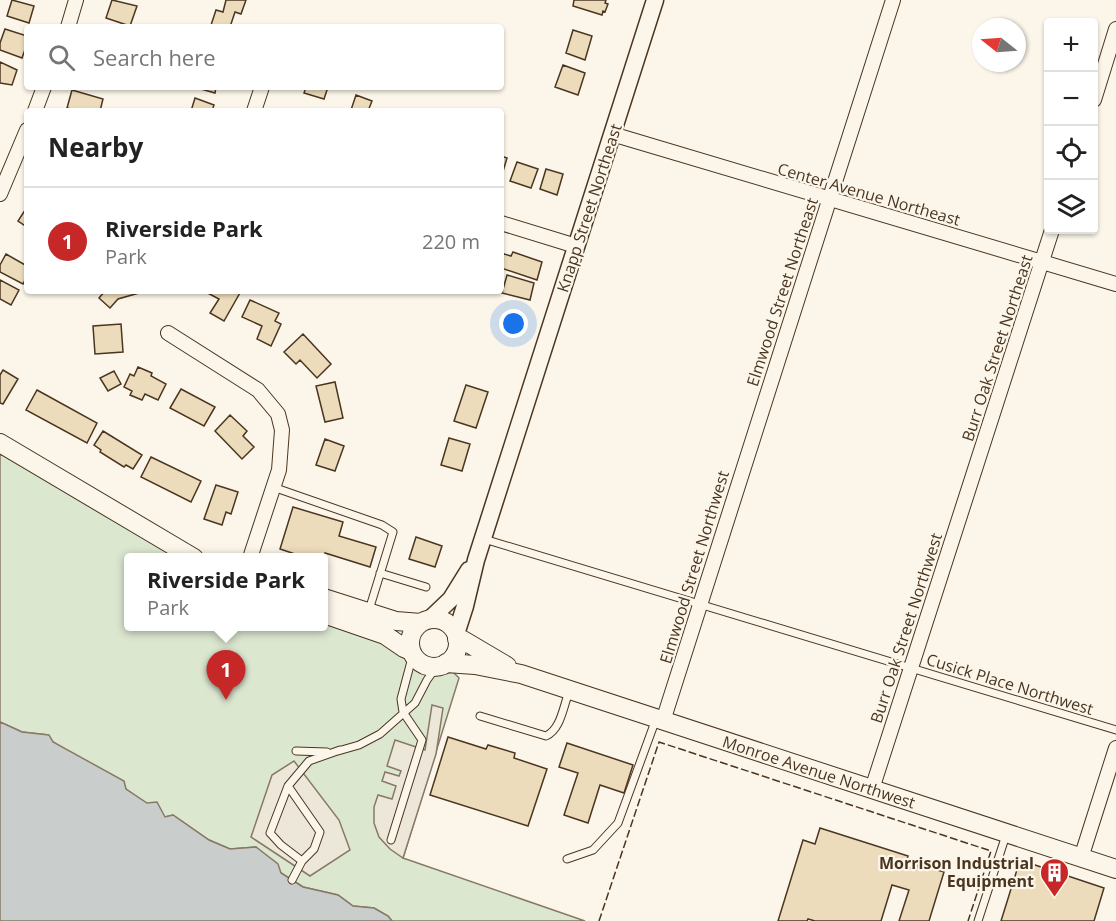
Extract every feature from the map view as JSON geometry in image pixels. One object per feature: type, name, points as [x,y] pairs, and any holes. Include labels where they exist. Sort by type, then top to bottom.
[{"type":"main road","points":[[0,443],[186,553]]},
{"type":"main road","points":[[328,600],[365,620],[412,652],[421,663],[442,665],[455,652],[456,636],[448,624],[442,620],[365,620],[328,615]]},
{"type":"main road","points":[[412,652],[410,638],[412,632],[425,621]]},
{"type":"main road","name":"Monroe Avenue Northwest","points":[[456,636],[521,675]]},
{"type":"main road","name":"Monroe Avenue Northwest","points":[[442,665],[475,665],[521,675],[1116,869]]},
{"type":"street","points":[[69,24],[76,0]]},
{"type":"street","name":"Knapp Street Northeast","points":[[476,560],[656,0]]},
{"type":"street","name":"Elmwood Street Northeast","points":[[757,422],[893,0]]},
{"type":"street","points":[[1098,87],[1116,29]]},
{"type":"street","points":[[36,108],[43,90]]},
{"type":"street","points":[[255,108],[261,90]]},
{"type":"street","name":"Center Avenue Northeast","points":[[612,134],[1116,284]]},
{"type":"street","points":[[0,195],[24,137]]},
{"type":"street","points":[[504,224],[576,246]]},
{"type":"street","name":"Burr Oak Street Northeast","points":[[972,477],[1051,234]]},
{"type":"street","points":[[168,333],[258,390],[278,414],[282,430],[279,470],[252,553]]},
{"type":"street","name":"Elmwood Street Northwest","points":[[659,720],[700,605],[757,422]]},
{"type":"street","name":"Burr Oak Street Northwest","points":[[872,789],[972,477]]},
{"type":"street","points":[[425,621],[451,599],[476,560]]},
{"type":"street","points":[[456,636],[476,560]]},
{"type":"street","points":[[1081,858],[1116,748]]},
{"type":"lane","points":[[273,488],[382,525],[393,532],[365,620]]},
{"type":"lane","name":"Cusick Place Northwest","points":[[482,539],[1116,730]]},
{"type":"lane","points":[[380,573],[426,587]]},
{"type":"lane","points":[[391,840],[422,740],[403,712],[401,699],[412,652]]},
{"type":"lane","points":[[302,861],[270,832],[288,786],[309,760],[359,745],[380,734],[415,703],[427,680],[442,665]]},
{"type":"lane","points":[[480,716],[546,736],[553,732],[559,722],[569,690]]},
{"type":"lane","points":[[567,859],[593,850],[618,823],[659,720]]},
{"type":"lane","points":[[296,751],[340,750]]},
{"type":"lane","points":[[288,786],[320,832],[314,849],[302,861],[292,880]]},
{"type":"lane","points":[[978,921],[1006,834]]},
{"type":"green space","points":[[0,454],[169,553],[124,553],[124,631],[328,631],[328,621],[376,636],[422,668],[431,671],[454,669],[454,673],[459,678],[403,858],[585,921],[392,921],[374,908],[353,906],[338,895],[303,887],[281,873],[256,847],[230,849],[209,840],[173,815],[165,817],[53,742],[48,735],[22,732],[0,722]]},
{"type":"shaded area","points":[[432,705],[443,708],[436,754],[403,858],[379,837],[374,823],[374,807],[378,795],[392,799],[396,786],[382,781],[385,772],[399,776],[401,771],[387,766],[395,740],[425,750]]},
{"type":"shaded area","points":[[0,722],[22,732],[49,735],[53,742],[124,781],[126,789],[147,803],[157,802],[165,817],[173,815],[209,840],[230,849],[256,847],[278,864],[281,873],[303,887],[338,895],[353,906],[374,908],[392,921],[0,921]]},
{"type":"shaded area","points":[[294,761],[339,820],[350,850],[310,876],[251,837],[272,775]]},
{"type":"building","points":[[12,0],[34,6],[29,23],[7,16]]},
{"type":"building","points":[[112,0],[137,6],[131,24],[106,18]]},
{"type":"building","points":[[226,0],[246,0],[241,14],[235,12],[231,24],[211,24],[216,10],[223,12]]},
{"type":"building","points":[[574,0],[606,0],[605,3],[608,4],[602,15],[573,6]]},
{"type":"building","points":[[5,29],[24,35],[22,58],[0,50]]},
{"type":"building","points":[[573,30],[592,36],[585,60],[566,53]]},
{"type":"building","points":[[0,62],[17,70],[12,85],[0,83]]},
{"type":"building","points":[[563,65],[585,73],[578,95],[555,87]]},
{"type":"building","points":[[72,90],[103,99],[101,108],[67,108]]},
{"type":"building","points":[[305,90],[327,90],[324,99],[304,93]]},
{"type":"building","points":[[356,95],[372,101],[369,108],[352,108]]},
{"type":"building","points":[[195,98],[214,105],[213,108],[192,108]]},
{"type":"building","points":[[517,162],[538,169],[531,188],[510,181]]},
{"type":"building","points":[[546,169],[563,174],[557,195],[540,189]]},
{"type":"building","points":[[24,212],[24,225],[18,221]]},
{"type":"building","points":[[513,252],[542,262],[537,280],[504,269],[504,254],[511,256]]},
{"type":"building","points":[[6,254],[24,264],[23,284],[0,272],[0,265]]},
{"type":"building","points":[[507,275],[534,283],[530,300],[504,294]]},
{"type":"building","points":[[0,280],[19,290],[11,305],[0,299]]},
{"type":"building","points":[[102,294],[136,294],[118,299],[110,308],[99,298]]},
{"type":"building","points":[[210,294],[239,294],[224,321],[210,313],[219,299]]},
{"type":"building","points":[[250,300],[279,313],[275,321],[281,324],[271,346],[257,339],[262,326],[242,317]]},
{"type":"building","points":[[121,324],[123,352],[95,354],[93,326]]},
{"type":"building","points":[[303,334],[331,364],[317,378],[300,360],[296,364],[284,352]]},
{"type":"building","points":[[138,367],[152,373],[151,376],[166,384],[158,400],[145,394],[142,400],[130,395],[132,391],[124,387],[130,374],[134,376]]},
{"type":"building","points":[[3,370],[18,379],[3,404],[0,403],[0,375]]},
{"type":"building","points":[[114,371],[121,384],[108,391],[100,378]]},
{"type":"building","points":[[335,382],[343,418],[325,422],[316,386]]},
{"type":"building","points":[[466,385],[488,392],[476,428],[454,421]]},
{"type":"building","points":[[181,389],[215,407],[204,426],[170,408]]},
{"type":"building","points":[[37,390],[97,423],[87,443],[26,410]]},
{"type":"building","points":[[230,415],[247,431],[243,436],[254,447],[242,459],[215,431]]},
{"type":"building","points":[[103,431],[142,455],[133,469],[126,465],[124,467],[100,452],[101,450],[94,445]]},
{"type":"building","points":[[449,438],[470,444],[462,471],[441,465]]},
{"type":"building","points":[[325,439],[344,446],[335,471],[316,465]]},
{"type":"building","points":[[151,457],[201,481],[191,502],[141,477]]},
{"type":"building","points":[[216,485],[238,492],[231,514],[226,512],[222,525],[204,519]]},
{"type":"building","points":[[293,507],[343,522],[339,536],[376,547],[370,567],[328,553],[292,553],[280,549]]},
{"type":"building","points":[[416,537],[442,546],[435,567],[409,559]]},
{"type":"building","points":[[448,737],[486,749],[488,745],[515,753],[514,758],[547,769],[528,826],[430,795]]},
{"type":"building","points":[[567,743],[633,765],[624,793],[600,785],[588,823],[564,815],[578,773],[559,767]]},
{"type":"building","points":[[820,828],[908,856],[905,866],[916,870],[918,864],[944,872],[929,921],[899,921],[909,890],[892,885],[881,921],[815,921],[808,919],[807,921],[778,921],[803,840],[815,844]]},
{"type":"building","name":"Morrison Industrial Equipment","points":[[1020,860],[1104,888],[1094,921],[1001,921]]},
{"type":"fence","points":[[599,921],[659,742],[991,851],[968,921]]},
{"type":"place","name":"Riverside Park","points":[[226,700]]},
{"type":"place","name":"Morrison Industrial Equipment","points":[[1055,898]]}]
